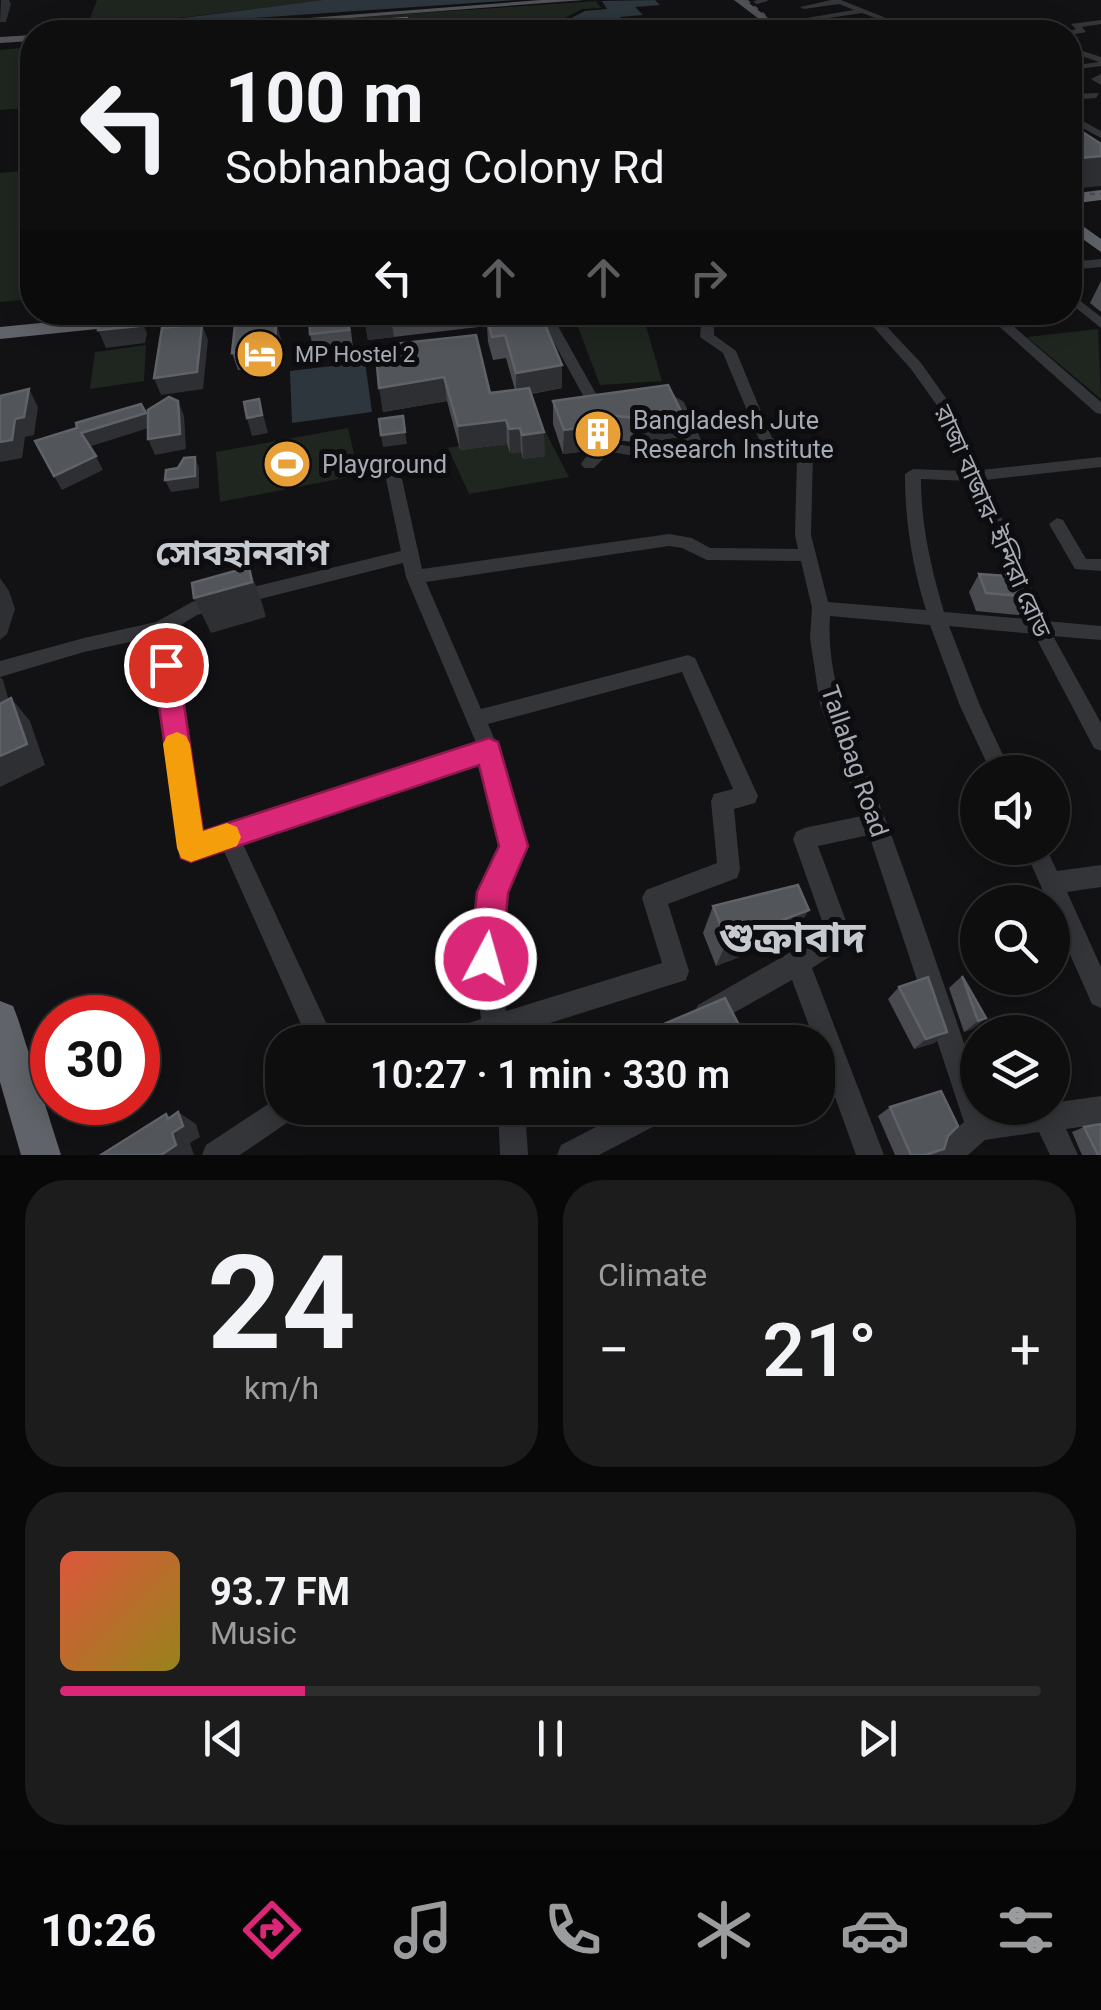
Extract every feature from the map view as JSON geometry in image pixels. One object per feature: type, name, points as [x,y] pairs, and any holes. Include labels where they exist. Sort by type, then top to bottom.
[{"type":"highway","points":[[0,333],[81,325]]},
{"type":"highway","points":[[0,1018],[40,1155]]},
{"type":"main road","points":[[288,20],[550,0]]},
{"type":"main road","points":[[298,20],[579,0]]},
{"type":"main road","points":[[739,0],[769,20]]},
{"type":"street","points":[[804,8],[838,1],[880,20]]},
{"type":"street","points":[[817,20],[862,11]]},
{"type":"street","points":[[844,14],[856,20]]},
{"type":"street","points":[[1086,138],[1101,136]]},
{"type":"street","points":[[1082,307],[1101,324]]},
{"type":"street","points":[[551,325],[588,394],[600,405],[665,398],[677,402],[693,440],[690,446],[642,452],[608,447],[599,451],[589,464]]},
{"type":"street","name":"Tallabag Road","points":[[707,325],[707,337],[730,351],[766,441],[805,454],[801,514],[821,608],[819,638],[830,704],[876,823],[980,1127]]},
{"type":"street","name":"রাজা বাজার- ইন্দিরা রোড","points":[[878,325],[916,366],[948,411],[1039,628],[1101,742]]},
{"type":"street","points":[[1004,325],[1101,410]]},
{"type":"street","points":[[992,755],[962,696],[919,552],[912,478],[919,472],[974,476],[1098,466]]},
{"type":"street","points":[[394,478],[414,577],[489,750],[513,846],[492,892],[486,959],[495,1025]]},
{"type":"street","points":[[1057,524],[1081,565],[1101,565]]},
{"type":"street","points":[[414,577],[669,540],[686,542],[708,554],[808,555]]},
{"type":"street","points":[[0,670],[161,628],[192,609],[410,554]]},
{"type":"street","points":[[821,608],[1101,633]]},
{"type":"street","points":[[161,628],[191,848],[489,750]]},
{"type":"street","points":[[476,719],[688,663],[746,796],[722,801],[729,870],[654,898],[677,971],[527,1025]]},
{"type":"street","points":[[688,1025],[722,1016],[840,937],[804,839],[876,823]]},
{"type":"street","points":[[228,836],[314,1025]]},
{"type":"street","points":[[1043,865],[1101,995]]},
{"type":"street","points":[[1051,883],[1101,876]]},
{"type":"street","points":[[798,963],[870,1155]]},
{"type":"street","points":[[1070,1115],[1101,1110]]},
{"type":"street","points":[[216,1155],[265,1121]]},
{"type":"street","points":[[513,1125],[514,1155]]},
{"type":"street","points":[[571,1155],[628,1125]]},
{"type":"street","points":[[947,1155],[980,1127],[995,1125]]},
{"type":"street","points":[[1049,1125],[1064,1155]]},
{"type":"shaded area","points":[[97,0],[329,0],[161,20],[89,20]]},
{"type":"shaded area","points":[[324,0],[516,0],[226,20],[167,20]]},
{"type":"shaded area","points":[[655,0],[660,5],[635,7],[643,15],[620,17],[622,20],[567,20],[585,11],[607,9],[602,1]]},
{"type":"shaded area","points":[[596,1],[601,8],[582,9],[561,20],[318,20]]},
{"type":"shaded area","points":[[20,48],[20,109],[0,110],[0,50]]},
{"type":"shaded area","points":[[20,171],[20,300],[0,302],[0,173]]},
{"type":"shaded area","points":[[646,325],[662,381],[600,385],[578,327]]},
{"type":"shaded area","points":[[1098,329],[1101,399],[1027,337]]},
{"type":"shaded area","points":[[146,345],[144,381],[90,389],[95,352]]},
{"type":"shaded area","points":[[365,362],[372,412],[292,423],[290,371]]},
{"type":"shaded area","name":"Playground","points":[[348,428],[359,475],[220,502],[216,452]]},
{"type":"shaded area","points":[[545,431],[569,477],[469,494],[448,448]]},
{"type":"building","points":[[1082,132],[1101,144],[1101,156],[1082,158]]},
{"type":"building","points":[[99,325],[138,325],[138,326],[98,330]]},
{"type":"building","points":[[202,325],[197,372],[154,378],[162,328]]},
{"type":"building","points":[[235,325],[276,325],[275,348],[232,353]]},
{"type":"building","points":[[310,325],[349,325],[349,330],[310,334]]},
{"type":"building","points":[[489,325],[545,325],[562,365],[516,373],[505,335],[492,337]]},
{"type":"building","points":[[476,335],[490,393],[529,388],[544,432],[522,435],[520,428],[509,429],[506,420],[458,426],[444,377],[379,388],[377,365],[395,363],[393,344]]},
{"type":"building","points":[[668,385],[682,413],[644,419],[608,415],[586,420],[588,427],[564,430],[553,401]]},
{"type":"building","points":[[29,389],[24,417],[15,419],[12,440],[0,442],[0,396]]},
{"type":"building","points":[[169,397],[178,401],[180,434],[148,439],[148,410]]},
{"type":"building","points":[[259,399],[262,415],[247,418],[244,402]]},
{"type":"building","points":[[141,404],[146,413],[81,433],[96,456],[54,476],[35,441],[77,428],[76,423]]},
{"type":"building","points":[[403,416],[405,432],[381,435],[379,419]]},
{"type":"building","points":[[195,457],[195,476],[165,480],[166,470],[178,468],[184,458]]},
{"type":"building","points":[[249,567],[252,582],[194,598],[192,583]]},
{"type":"building","points":[[979,574],[1023,577],[1031,597],[986,593]]},
{"type":"building","points":[[11,698],[27,744],[0,756],[0,704]]},
{"type":"building","points":[[798,885],[809,910],[727,941],[713,906]]},
{"type":"building","points":[[928,977],[947,1032],[926,1039],[899,987]]},
{"type":"building","points":[[969,995],[973,995],[984,1015],[976,1015]]},
{"type":"building","points":[[725,998],[739,1025],[662,1025]]},
{"type":"building","points":[[941,1091],[958,1126],[948,1136],[944,1149],[911,1155],[890,1107]]},
{"type":"building","points":[[178,1112],[183,1126],[172,1133],[176,1145],[161,1155],[101,1155],[149,1125],[160,1125],[160,1118],[166,1114],[168,1119]]},
{"type":"building","points":[[1101,1124],[1101,1155],[1098,1155],[1084,1127]]},
{"type":"railway","points":[[746,0],[770,20]]},
{"type":"railway","points":[[1082,194],[1101,194]]},
{"type":"slow traffic","points":[[177,744],[191,848],[227,837]]},
{"type":"place","name":"MP Hostel 2","points":[[260,354]]},
{"type":"place","name":"Bangladesh Jute Research Institute","points":[[598,434]]},
{"type":"place","name":"Playground","points":[[287,464]]},
{"type":"district","name":"সোবহানবাগ","points":[[242,553]]},
{"type":"district","name":"শুক্রাবাদ","points":[[792,937]]},
{"type":"route","points":[[166,665],[191,848],[489,750],[513,846],[492,892],[486,959]]}]
